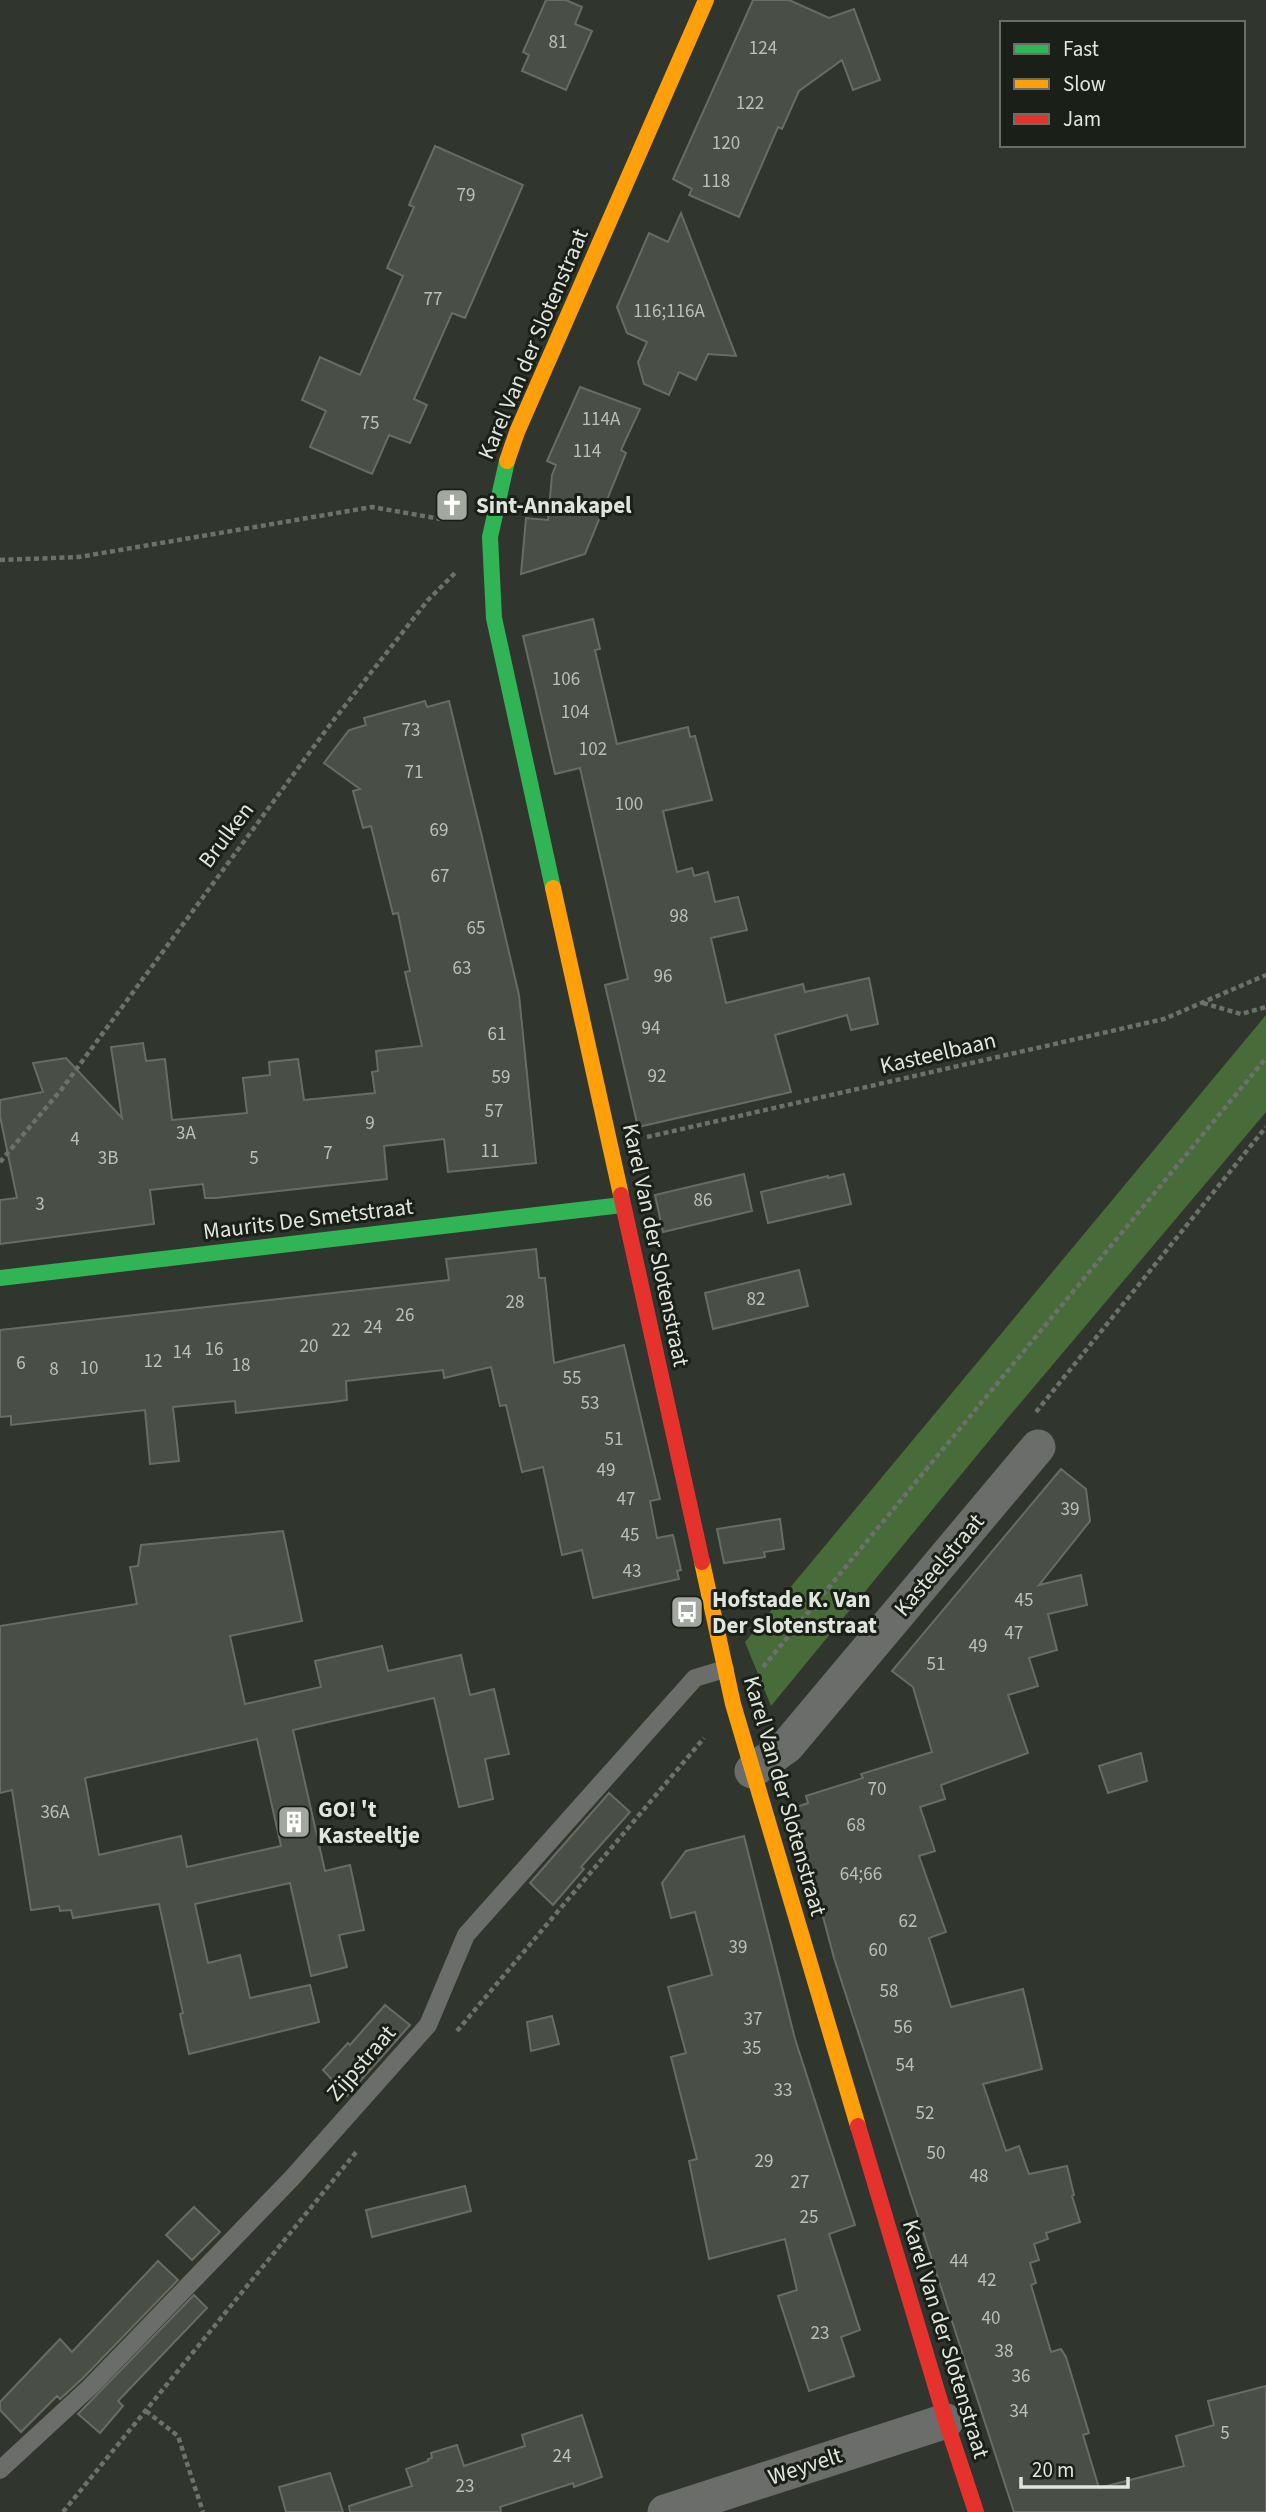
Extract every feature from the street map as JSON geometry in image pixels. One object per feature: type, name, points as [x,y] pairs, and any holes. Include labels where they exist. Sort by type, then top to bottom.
[{"type":"street","name":"Karel Van der Slotenstraat","points":[[706,0],[517,432],[504,470],[490,537],[494,618],[733,1704],[946,2421],[976,2512]]},
{"type":"street","name":"Maurits De Smetstraat","points":[[0,1278],[622,1205]]},
{"type":"street","name":"Kasteelstraat","points":[[752,1771],[787,1746],[1038,1447]]},
{"type":"street","name":"Weyvelt","points":[[665,2512],[946,2421]]},
{"type":"lane","name":"Zijpstraat","points":[[0,2470],[91,2386],[292,2178],[428,2025],[466,1935],[695,1678],[725,1669]]},
{"type":"path","points":[[0,560],[79,557],[372,506],[441,519],[495,520]]},
{"type":"path","name":"Brulken","points":[[0,1162],[61,1090],[329,726],[428,600],[490,537]]},
{"type":"path","name":"Kasteelbaan","points":[[612,1145],[1164,1019],[1266,975]]},
{"type":"path","points":[[1203,1003],[1241,1014],[1266,1007]]},
{"type":"path","points":[[457,2032],[733,1704],[1266,1058]]},
{"type":"path","points":[[1038,1447],[1034,1415],[1266,1128]]},
{"type":"path","points":[[63,2512],[359,2148]]},
{"type":"path","points":[[146,2411],[178,2436],[202,2512]]},
{"type":"green space","points":[[1266,1015],[1266,1112],[1006,1420],[771,1706],[745,1642]]},
{"type":"building","points":[[546,0],[566,0],[582,7],[575,24],[592,31],[566,90],[522,71],[529,55],[523,52]]},
{"type":"building","points":[[753,0],[789,0],[829,18],[854,9],[880,80],[853,90],[842,60],[799,91],[782,129],[778,127],[739,217],[689,195],[692,189],[673,179]]},
{"type":"building","points":[[435,146],[523,185],[465,318],[452,313],[414,399],[427,405],[410,443],[389,435],[372,474],[310,447],[326,411],[302,400],[320,357],[360,375],[403,276],[387,268],[414,207],[409,205]]},
{"type":"building","points":[[681,213],[736,356],[708,354],[696,380],[679,372],[669,395],[644,384],[638,362],[647,342],[627,333],[617,307],[649,233],[668,242]]},
{"type":"building","points":[[580,387],[640,409],[621,450],[626,453],[585,554],[521,574],[526,518],[548,520],[552,475],[556,465],[547,461]]},
{"type":"building","points":[[593,619],[600,649],[595,650],[617,744],[688,727],[690,737],[695,736],[712,800],[663,811],[677,872],[692,868],[694,876],[708,872],[715,902],[738,897],[747,930],[711,938],[726,1003],[803,984],[805,992],[869,978],[878,1024],[851,1030],[847,1015],[775,1035],[791,1092],[638,1127],[605,985],[628,979],[580,768],[555,774],[523,636]]},
{"type":"building","points":[[425,701],[427,707],[449,701],[482,837],[519,995],[536,1163],[448,1172],[444,1139],[384,1146],[387,1179],[216,1198],[205,1198],[203,1184],[150,1190],[154,1224],[0,1244],[0,1200],[17,1198],[0,1116],[0,1100],[43,1092],[33,1063],[66,1058],[122,1118],[111,1047],[143,1043],[146,1061],[165,1059],[172,1120],[247,1113],[243,1078],[270,1075],[269,1062],[298,1059],[304,1100],[375,1093],[372,1072],[378,1071],[376,1051],[422,1046],[405,972],[410,971],[398,913],[393,914],[371,826],[363,828],[353,791],[360,789],[324,763],[349,730],[366,725],[364,718]]},
{"type":"building","points":[[744,1174],[752,1211],[663,1232],[655,1195]]},
{"type":"building","points":[[844,1174],[851,1204],[768,1223],[761,1192]]},
{"type":"building","points":[[536,1249],[539,1278],[545,1278],[554,1363],[624,1345],[660,1499],[650,1501],[657,1538],[673,1535],[681,1570],[677,1571],[679,1579],[593,1598],[582,1550],[562,1555],[543,1467],[522,1472],[506,1405],[500,1406],[491,1367],[444,1378],[443,1370],[346,1381],[347,1400],[333,1402],[236,1413],[235,1401],[173,1407],[179,1461],[150,1464],[145,1410],[11,1425],[11,1416],[0,1417],[0,1330],[449,1280],[446,1259]]},
{"type":"building","points":[[799,1270],[808,1306],[713,1329],[705,1293]]},
{"type":"building","points":[[1061,1469],[1086,1489],[1090,1521],[1039,1585],[1081,1575],[1087,1605],[1048,1614],[1057,1650],[1029,1658],[1038,1686],[1008,1695],[1028,1753],[941,1785],[945,1799],[920,1807],[935,1851],[919,1856],[946,1932],[929,1938],[951,2007],[1023,1989],[1042,2069],[983,2084],[1006,2151],[1019,2146],[1029,2174],[1067,2166],[1080,2222],[1046,2233],[1048,2239],[1034,2244],[1039,2260],[1030,2263],[1036,2283],[1031,2285],[1051,2352],[1061,2349],[1066,2357],[1089,2433],[1083,2435],[1099,2488],[1184,2466],[1176,2436],[1214,2425],[1208,2401],[1266,2386],[1266,2512],[1014,2512],[834,1958],[794,1808],[808,1803],[806,1796],[863,1778],[861,1774],[932,1752],[913,1687],[892,1671]]},
{"type":"building","points":[[780,1519],[784,1549],[764,1552],[765,1557],[724,1563],[717,1529]]},
{"type":"building","points":[[283,1531],[302,1621],[230,1636],[245,1704],[321,1687],[315,1661],[382,1646],[388,1671],[461,1655],[470,1695],[494,1689],[509,1754],[485,1759],[493,1799],[459,1807],[434,1698],[293,1730],[325,1871],[350,1865],[364,1930],[339,1935],[347,1967],[311,1976],[290,1883],[195,1904],[208,1963],[240,1955],[250,1998],[310,1985],[319,2022],[189,2054],[180,2014],[183,2013],[159,1904],[73,1918],[71,1910],[60,1911],[59,1906],[31,1910],[12,1790],[0,1793],[0,1626],[137,1604],[130,1567],[138,1566],[141,1545]],"holes":[[[257,1739],[281,1846],[187,1867],[181,1836],[99,1855],[85,1778]]]},
{"type":"building","points":[[1141,1753],[1147,1781],[1108,1793],[1099,1766]]},
{"type":"building","points":[[609,1793],[630,1812],[581,1867],[584,1869],[553,1905],[530,1883]]},
{"type":"building","points":[[744,1836],[795,2039],[855,2225],[829,2234],[860,2330],[841,2337],[854,2376],[809,2391],[778,2296],[797,2290],[785,2239],[709,2259],[689,2161],[697,2159],[671,2057],[686,2053],[668,1987],[712,1975],[695,1912],[671,1918],[662,1883],[686,1851]]},
{"type":"building","points":[[385,2005],[410,2025],[347,2096],[323,2070],[348,2043],[350,2045]]},
{"type":"building","points":[[552,2016],[559,2044],[531,2051],[527,2022]]},
{"type":"building","points":[[465,2186],[471,2211],[372,2237],[366,2210]]},
{"type":"building","points":[[194,2207],[220,2232],[192,2260],[166,2235]]},
{"type":"building","points":[[158,2261],[178,2280],[83,2378],[60,2399],[57,2396],[21,2432],[0,2410],[0,2402],[60,2339],[72,2352]]},
{"type":"building","points":[[194,2295],[207,2308],[118,2401],[123,2406],[100,2433],[78,2414]]},
{"type":"building","points":[[582,2415],[602,2477],[574,2487],[573,2483],[500,2507],[501,2512],[350,2512],[349,2506],[412,2486],[406,2469],[428,2461],[432,2458],[431,2453],[457,2445],[464,2466],[525,2446],[522,2435]]},
{"type":"building","points":[[330,2473],[343,2512],[286,2512],[279,2487]]},
{"type":"traffic: fast","points":[[507,461],[490,537],[494,618],[553,888]]},
{"type":"traffic: fast","points":[[0,1278],[622,1205]]},
{"type":"traffic: slow","points":[[507,461],[517,432],[706,0]]},
{"type":"traffic: slow","points":[[553,888],[621,1195]]},
{"type":"traffic: slow","points":[[702,1562],[733,1704],[858,2126]]},
{"type":"traffic: jam","points":[[621,1195],[702,1562]]},
{"type":"traffic: jam","points":[[858,2126],[976,2512]]},
{"type":"place","name":"Sint-Annakapel","points":[[452,505]]},
{"type":"place","name":"Hofstade K. Van Der Slotenstraat","points":[[687,1612]]},
{"type":"place","name":"GO! 't Kasteeltje","points":[[294,1822]]}]
